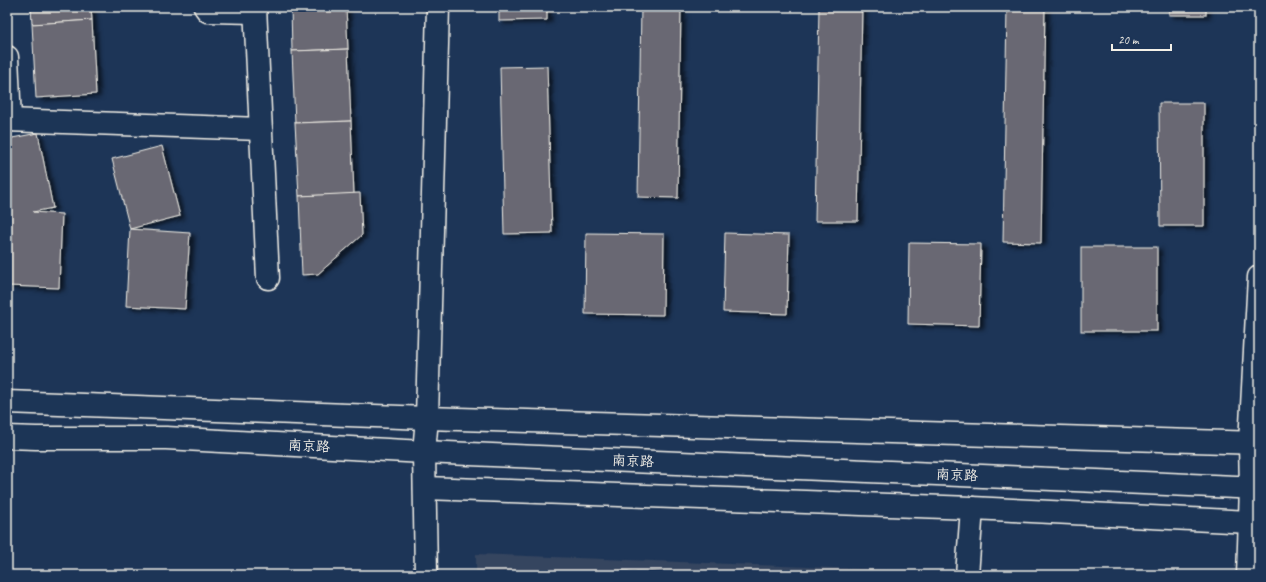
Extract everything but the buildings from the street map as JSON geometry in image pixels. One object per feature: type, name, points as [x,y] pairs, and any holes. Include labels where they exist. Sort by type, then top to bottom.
[{"type":"main road","points":[[205,7],[208,11],[255,9],[268,278]]},
{"type":"main road","points":[[426,575],[424,452],[427,418],[438,7]]},
{"type":"main road","points":[[7,57],[9,120],[261,129]]},
{"type":"main road","points":[[1248,575],[1250,522],[1255,488],[1259,276]]},
{"type":"main road","points":[[7,402],[427,418],[1255,443]]},
{"type":"main road","name":"南京路","points":[[7,437],[166,438],[424,452],[1255,488]]},
{"type":"main road","points":[[425,488],[972,508],[1250,522]]},
{"type":"main road","points":[[967,575],[972,508]]},
{"type":"shaded area","points":[[476,554],[938,572],[938,575],[476,575]]}]
